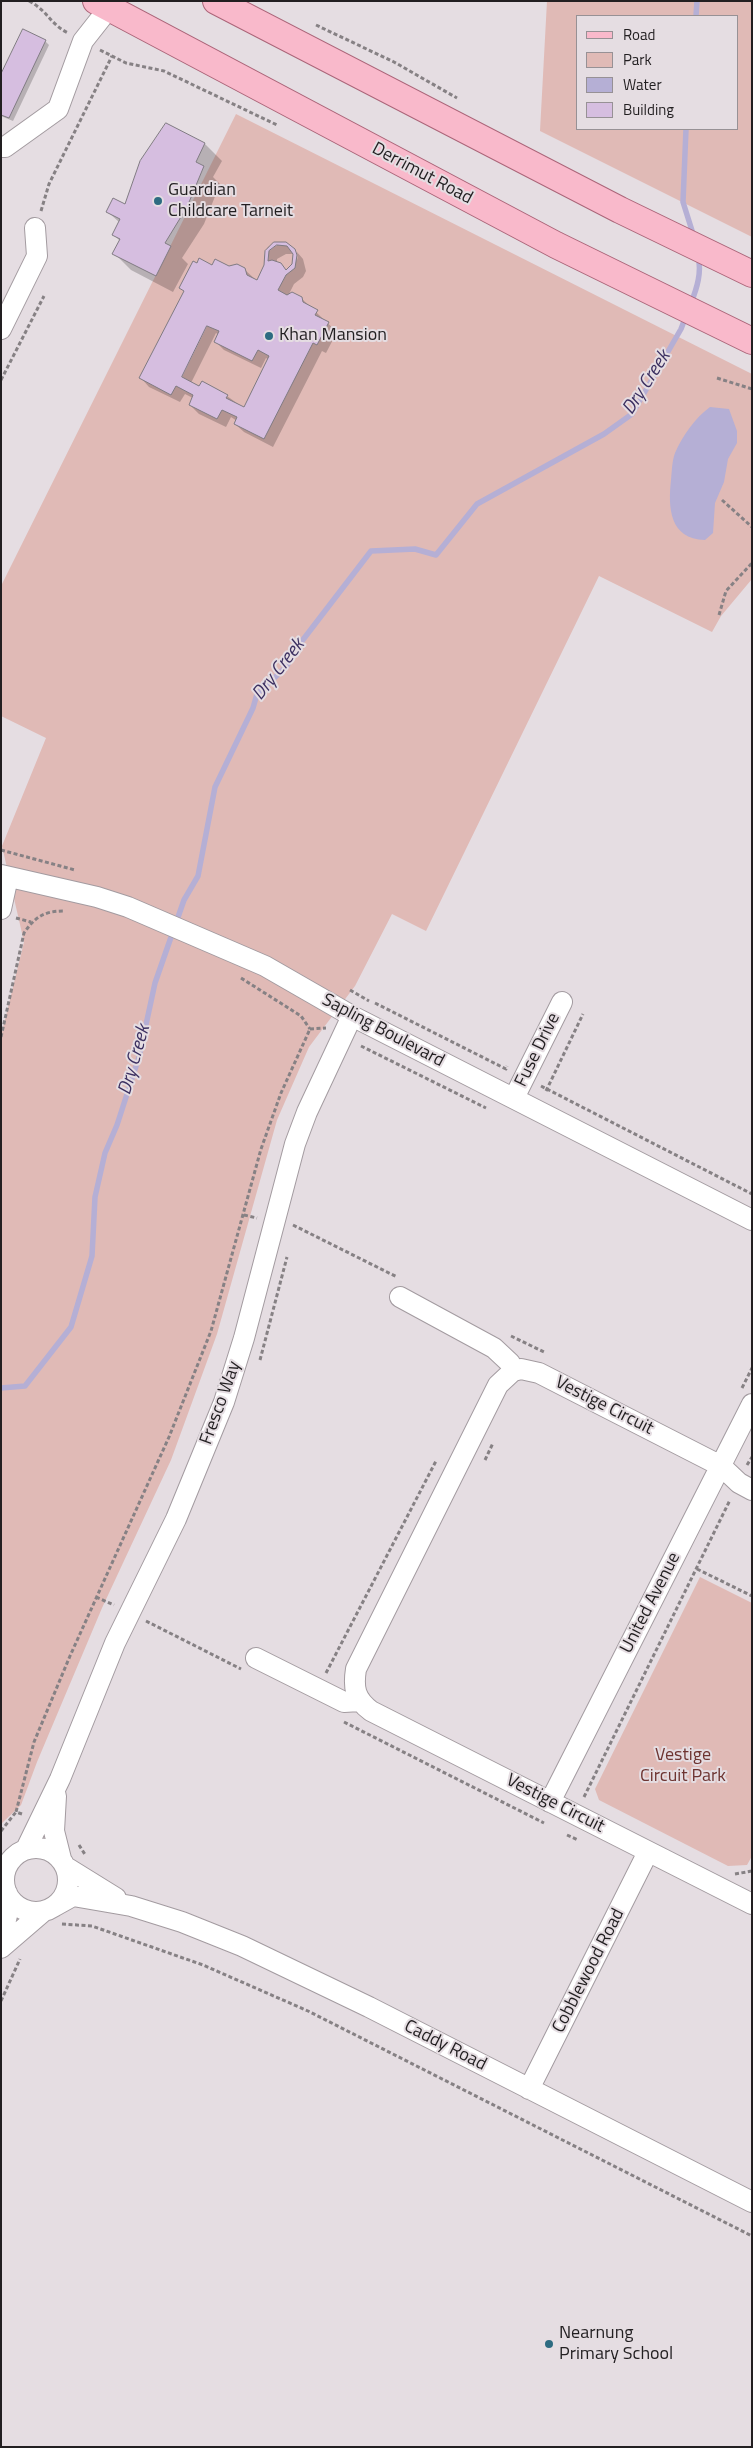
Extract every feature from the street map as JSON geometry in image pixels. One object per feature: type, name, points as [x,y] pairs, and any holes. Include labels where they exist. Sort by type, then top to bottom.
[{"type":"main road","points":[[216,1],[620,210],[742,269]]},
{"type":"main road","name":"Derrimut Road","points":[[102,5],[591,263],[752,341]]},
{"type":"street","points":[[1,146],[4,147],[58,109],[83,41],[102,5]]},
{"type":"street","points":[[1,328],[37,256],[35,228]]},
{"type":"street","points":[[1,909],[5,876]]},
{"type":"street","name":"Sapling Boulevard","points":[[5,876],[97,897],[128,907],[226,948],[265,966],[352,1016],[752,1220]]},
{"type":"street","name":"Fuse Drive","points":[[514,1098],[562,1002]]},
{"type":"street","name":"Fresco Way","points":[[16,1851],[39,1820],[60,1779],[115,1643],[176,1519],[224,1402],[244,1338],[295,1144],[307,1112],[352,1016]]},
{"type":"street","points":[[360,1701],[355,1694],[355,1674],[468,1442],[498,1385],[512,1371],[510,1363],[494,1348],[400,1297]]},
{"type":"street","name":"Vestige Circuit","points":[[512,1371],[521,1369],[539,1372],[721,1466],[745,1486]]},
{"type":"street","name":"United Avenue","points":[[550,1802],[752,1404]]},
{"type":"street","name":"Vestige Circuit","points":[[256,1658],[344,1702],[360,1701],[371,1711],[751,1904]]},
{"type":"street","name":"Fresco Way","points":[[60,1779],[55,1802],[54,1831],[63,1863]]},
{"type":"street","points":[[1,1941],[8,1911],[4,1887],[7,1866],[16,1851],[45,1849],[63,1863],[67,1886],[63,1897],[1,1948]]},
{"type":"street","name":"Cobblewood Road","points":[[529,2089],[648,1852]]},
{"type":"street","name":"Caddy Road","points":[[63,1863],[131,1906]]},
{"type":"street","points":[[4,1887],[16,1905],[22,1908],[29,1911],[49,1908]]},
{"type":"street","name":"Caddy Road","points":[[49,1908],[73,1896],[131,1906],[182,1922],[242,1946],[369,2008],[752,2202]]},
{"type":"path","points":[[35,228],[49,184],[112,56]]},
{"type":"path","points":[[1,380],[44,296]]},
{"type":"path","points":[[717,378],[752,389]]},
{"type":"path","points":[[722,500],[752,527]]},
{"type":"path","points":[[719,615],[726,591],[752,563]]},
{"type":"path","points":[[1,1037],[24,933],[34,919],[55,911],[69,911]]},
{"type":"path","points":[[239,976],[301,1016],[310,1029]]},
{"type":"path","points":[[347,988],[752,1194]]},
{"type":"path","points":[[301,1016],[313,994]]},
{"type":"path","points":[[547,1090],[583,1014]]},
{"type":"path","points":[[310,1029],[331,1028],[361,1046],[357,1054]]},
{"type":"path","points":[[1,1831],[16,1812],[34,1742],[70,1656],[169,1437],[211,1331],[261,1149],[280,1093],[310,1029]]},
{"type":"path","points":[[506,1069],[510,1060]]},
{"type":"path","points":[[293,1234],[297,1217]]},
{"type":"path","points":[[263,1351],[289,1252]]},
{"type":"path","points":[[575,1815],[697,1569],[745,1486],[752,1457]]},
{"type":"path","points":[[318,1689],[437,1460]]},
{"type":"path","points":[[697,1569],[752,1596]]},
{"type":"path","points":[[332,1662],[355,1674]]},
{"type":"path","points":[[16,1812],[39,1820]]},
{"type":"path","points":[[735,1874],[752,1871]]},
{"type":"path","points":[[54,1929],[62,1924],[92,1926],[203,1965],[299,2007],[752,2236]]},
{"type":"path","points":[[1,2000],[21,1957]]},
{"type":"green space","points":[[547,1],[752,1],[752,237],[540,131]]},
{"type":"green space","points":[[236,114],[752,374],[752,579],[721,616],[712,632],[599,576],[426,931],[392,914],[355,986],[309,1047],[277,1120],[217,1334],[171,1460],[102,1608],[37,1762],[21,1805],[1,1824],[1,1036],[24,942],[2,846],[46,738],[1,716],[1,586]]},
{"type":"green space","name":"Vestige Circuit Park","points":[[700,1577],[752,1603],[752,1856],[747,1865],[728,1866],[599,1800],[595,1789]]},
{"type":"water","points":[[710,407],[729,409],[737,431],[737,443],[728,459],[724,482],[715,503],[713,533],[705,540],[684,534],[678,528],[673,520],[671,511],[670,490],[673,459],[678,446],[694,422]]},
{"type":"building","points":[[23,29],[46,40],[9,118],[1,115],[1,74]]},
{"type":"building","name":"Guardian Childcare Tarneit","points":[[166,123],[205,143],[196,162],[204,166],[187,207],[165,243],[171,246],[156,276],[112,254],[120,239],[112,235],[120,219],[106,212],[113,198],[125,204],[140,161]]},
{"type":"building","name":"Khan Mansion","points":[[274,242],[286,242],[295,249],[297,255],[295,268],[286,275],[278,290],[287,295],[292,292],[302,297],[303,302],[318,310],[315,315],[329,322],[317,345],[313,343],[264,439],[234,424],[237,417],[222,410],[217,419],[189,405],[193,395],[176,386],[171,395],[139,378],[184,291],[179,288],[193,261],[197,263],[199,258],[212,265],[215,259],[229,266],[237,264],[245,268],[247,275],[257,280],[264,265],[265,251]],"holes":[[[277,245],[287,246],[293,254],[292,264],[286,270],[281,263],[272,260],[268,261],[269,251]],[[207,326],[219,331],[214,342],[252,361],[258,350],[269,356],[244,407],[226,398],[228,395],[202,381],[199,386],[182,377]]]},
{"type":"waterway","name":"Dry Creek","points":[[696,15],[697,1]]},
{"type":"waterway","name":"Dry Creek","points":[[686,130],[683,202],[694,237]]},
{"type":"waterway","name":"Dry Creek","points":[[691,303],[698,280],[698,256]]},
{"type":"waterway","name":"Dry Creek","points":[[1,1388],[25,1386],[71,1327],[92,1256],[95,1197],[105,1153],[117,1125],[139,1057],[155,983],[184,900],[198,876],[215,787],[253,708],[257,694],[286,667],[302,641],[371,551],[415,549],[436,555],[477,504],[604,434],[632,414],[681,329],[686,316]]},
{"type":"place","name":"Guardian Childcare Tarneit","points":[[158,201]]},
{"type":"place","name":"Khan Mansion","points":[[269,336]]},
{"type":"place","name":"Nearnung Primary School","points":[[549,2344]]}]
